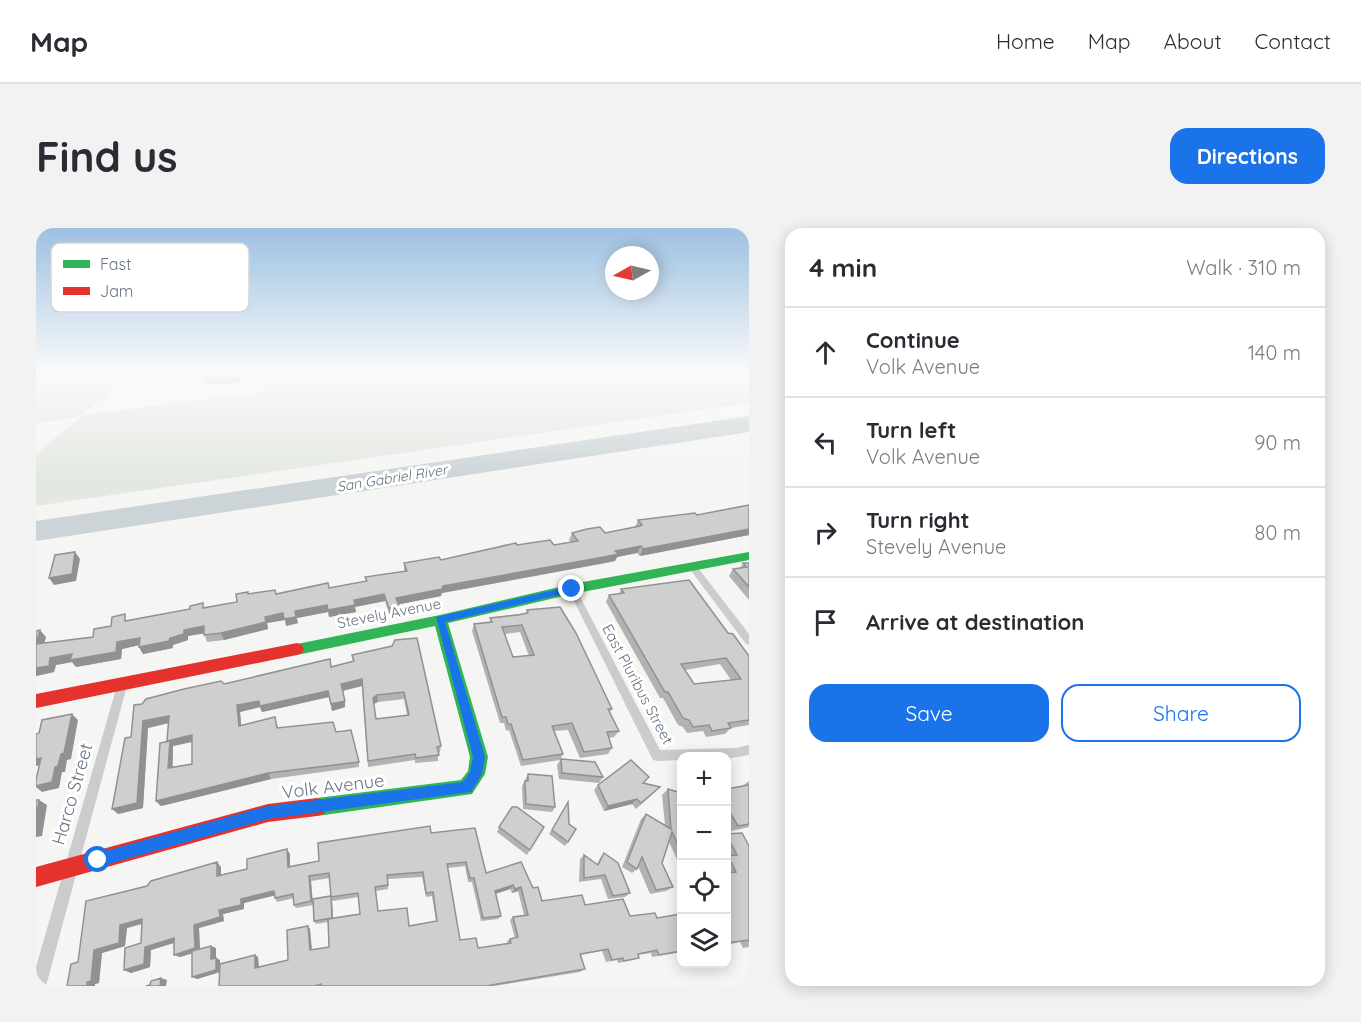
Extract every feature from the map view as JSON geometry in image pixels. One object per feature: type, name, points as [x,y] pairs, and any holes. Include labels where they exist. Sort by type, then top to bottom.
[{"type":"street","name":"Stevely Avenue","points":[[36,701],[440,620],[572,589],[749,556]]},
{"type":"street","points":[[692,566],[749,640]]},
{"type":"street","name":"East Pluribus Street","points":[[572,589],[657,756],[736,753],[749,750]]},
{"type":"street","name":"Volk Avenue","points":[[36,877],[268,813],[466,788],[476,774],[479,757],[440,620]]},
{"type":"street","name":"Harco Street","points":[[38,986],[123,682]]},
{"type":"shaded area","points":[[36,407],[91,407],[79,417],[36,423]]},
{"type":"shaded area","points":[[141,407],[719,407],[36,506],[36,454],[83,415]]},
{"type":"water","name":"San Gabriel River","points":[[749,416],[749,432],[36,541],[36,521]]},
{"type":"building","points":[[749,505],[749,529],[643,549],[641,546],[615,551],[618,554],[604,557],[443,586],[442,589],[396,598],[399,606],[389,608],[384,594],[354,600],[355,605],[328,610],[327,605],[295,611],[296,617],[284,619],[283,613],[265,617],[266,622],[221,633],[204,635],[204,626],[184,630],[184,634],[170,638],[169,641],[139,647],[140,638],[117,642],[116,652],[70,660],[72,654],[50,658],[49,666],[36,668],[36,644],[93,637],[94,629],[111,626],[112,617],[125,614],[125,621],[190,609],[190,606],[203,603],[203,608],[237,602],[236,594],[248,592],[248,594],[275,590],[276,594],[328,583],[329,588],[367,581],[365,577],[407,571],[404,563],[439,557],[441,560],[516,543],[517,545],[550,540],[554,545],[578,541],[572,533],[600,527],[605,533],[642,525],[638,520],[695,513],[697,515]]},
{"type":"building","points":[[75,552],[72,574],[49,578],[55,555]]},
{"type":"building","points":[[743,563],[749,563],[749,587],[733,569],[747,567]]},
{"type":"building","points":[[689,580],[728,633],[733,634],[749,656],[749,720],[728,723],[731,728],[712,731],[709,725],[693,727],[689,720],[683,718],[668,692],[665,692],[609,595],[624,593],[621,589]],"holes":[[[726,658],[741,679],[694,684],[681,664]]]},
{"type":"building","points":[[560,607],[576,633],[612,709],[608,709],[619,731],[607,732],[612,748],[584,752],[572,723],[552,726],[563,754],[523,760],[511,724],[508,724],[506,717],[502,717],[474,624],[492,622],[490,618],[528,613],[527,610]],"holes":[[[522,625],[534,655],[513,657],[502,627]]]},
{"type":"building","points":[[40,630],[36,644],[36,631]]},
{"type":"building","points":[[417,638],[441,746],[437,747],[439,755],[416,758],[415,754],[368,761],[362,679],[341,684],[345,701],[331,704],[328,691],[260,706],[259,701],[237,705],[239,726],[275,717],[277,728],[333,722],[336,732],[351,730],[359,762],[268,773],[156,801],[160,743],[170,741],[168,768],[192,764],[192,735],[167,741],[169,716],[143,721],[137,803],[112,809],[125,738],[131,737],[134,705],[142,704],[146,699],[184,689],[221,681],[224,684],[330,659],[331,667],[354,661],[352,655],[392,646],[395,640]],"holes":[[[404,692],[409,715],[376,719],[373,698],[377,695]]]},
{"type":"building","points":[[72,714],[64,753],[61,754],[58,766],[55,767],[52,782],[36,786],[41,758],[36,759],[36,734],[39,733],[42,720]]},
{"type":"building","points":[[561,759],[595,762],[603,777],[562,773]]},
{"type":"building","points":[[631,760],[649,777],[643,783],[660,787],[641,803],[637,799],[608,806],[598,785]]},
{"type":"building","points":[[528,774],[552,776],[555,807],[526,804],[525,781],[528,781]]},
{"type":"building","points":[[749,785],[749,824],[738,826],[731,814],[731,788]]},
{"type":"building","points":[[668,789],[677,792],[677,843],[672,832],[662,863],[673,887],[656,890],[642,857],[637,869],[627,862],[646,814],[671,829]]},
{"type":"building","points":[[36,800],[39,800],[36,820]]},
{"type":"building","points":[[568,802],[569,824],[576,829],[568,842],[552,830]]},
{"type":"building","points":[[512,807],[517,807],[544,827],[530,850],[499,827]]},
{"type":"building","points":[[430,826],[431,833],[475,828],[486,873],[521,862],[533,888],[538,887],[542,901],[582,895],[585,905],[623,899],[630,916],[655,913],[657,918],[677,915],[677,952],[659,955],[657,950],[638,954],[639,958],[624,961],[623,958],[612,960],[608,949],[580,954],[585,969],[486,986],[321,986],[321,984],[315,986],[219,986],[220,964],[255,955],[255,968],[288,960],[287,930],[308,926],[310,950],[329,947],[328,919],[360,914],[358,893],[331,897],[329,873],[309,876],[311,901],[294,905],[293,894],[275,898],[274,891],[241,899],[241,905],[219,910],[220,917],[194,925],[195,948],[174,955],[174,938],[145,947],[144,964],[124,970],[125,948],[141,943],[142,919],[120,925],[119,943],[94,950],[91,981],[87,982],[87,986],[67,986],[71,964],[78,962],[86,901],[147,886],[151,881],[217,862],[217,876],[247,869],[247,859],[287,849],[288,867],[319,861],[318,843]],"holes":[[[466,862],[470,878],[474,878],[483,918],[501,916],[495,891],[513,885],[515,889],[521,887],[528,915],[513,917],[518,937],[510,939],[511,943],[478,948],[476,938],[460,940],[447,864]],[[423,872],[426,893],[433,892],[437,921],[409,926],[407,908],[378,911],[375,887],[388,885],[387,875]]]},
{"type":"building","points":[[742,833],[749,846],[749,940],[731,942],[731,872],[736,872],[731,862],[731,856],[737,855],[731,844],[731,834]]},
{"type":"building","points":[[604,853],[618,863],[630,893],[613,896],[605,875],[584,878],[584,855],[598,865]]},
{"type":"building","points":[[331,896],[332,918],[314,921],[313,899]]},
{"type":"building","points":[[211,946],[211,959],[216,958],[216,970],[192,977],[192,951]]},
{"type":"building","points":[[161,978],[160,986],[146,986],[150,985],[151,981]]},
{"type":"traffic: fast","points":[[297,649],[440,620],[572,589],[749,556]]},
{"type":"traffic: fast","points":[[317,807],[466,788],[476,774],[479,757],[440,620]]},
{"type":"traffic: jam","points":[[36,701],[297,649]]},
{"type":"traffic: jam","points":[[36,877],[268,813],[317,807]]},
{"type":"route","points":[[98,860],[268,813],[466,788],[476,774],[479,757],[440,620],[572,589]]}]
